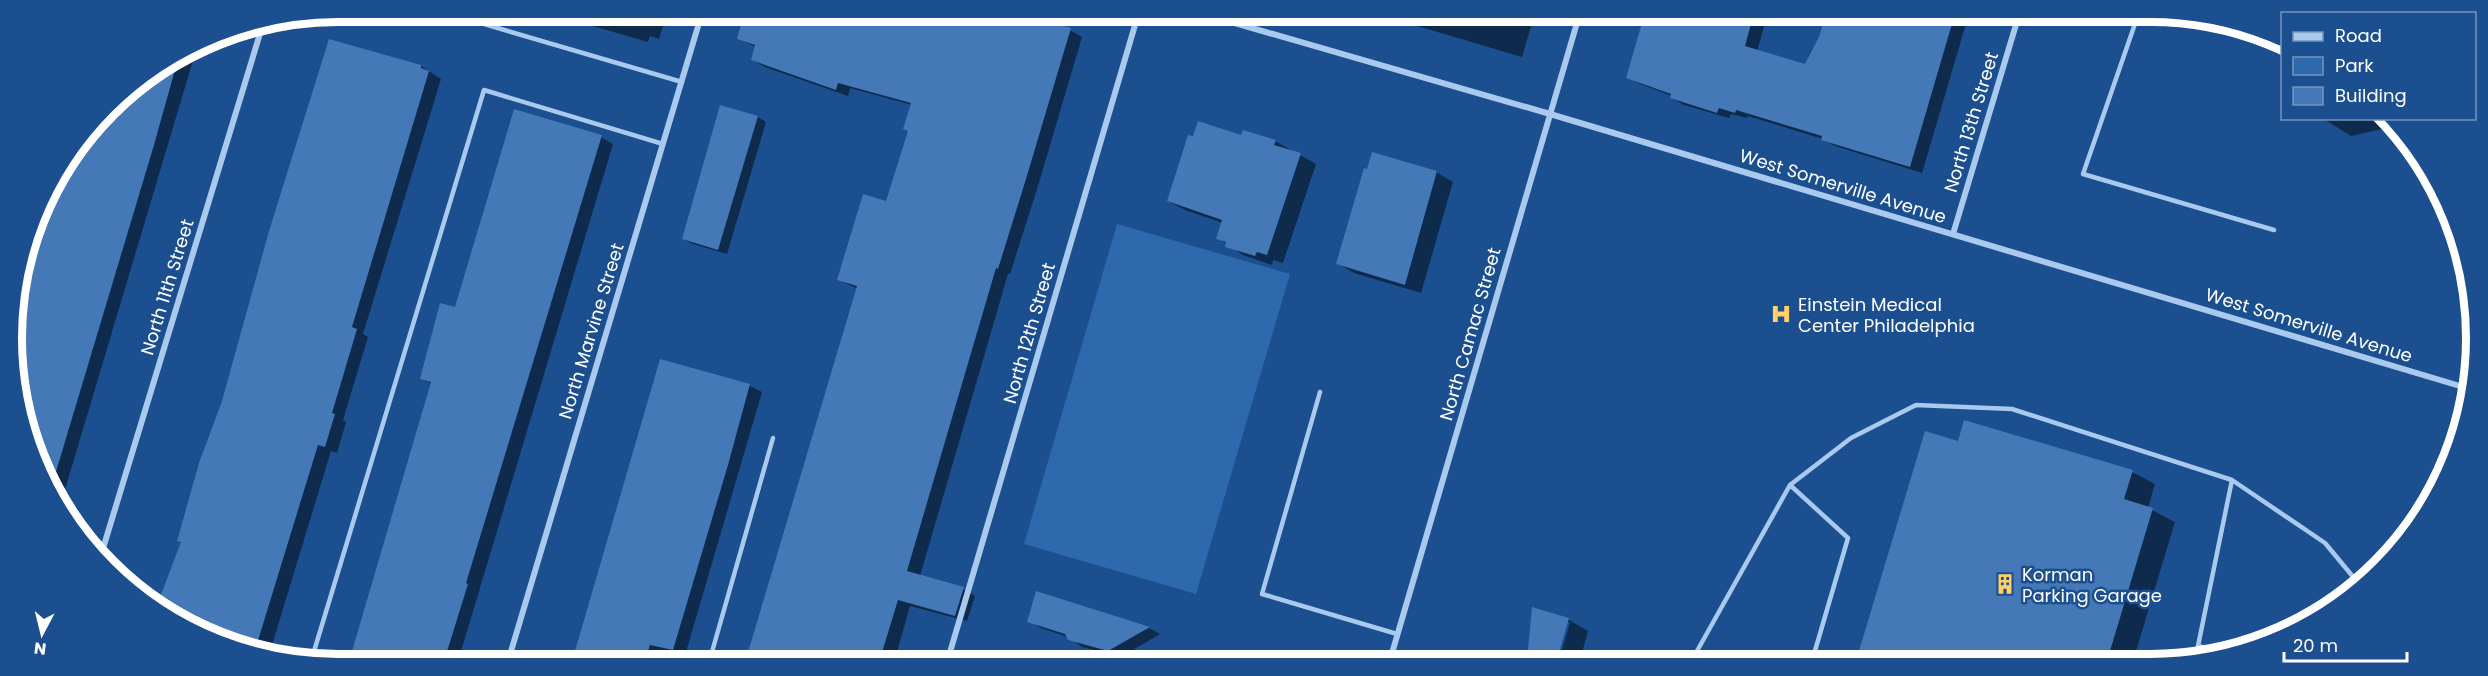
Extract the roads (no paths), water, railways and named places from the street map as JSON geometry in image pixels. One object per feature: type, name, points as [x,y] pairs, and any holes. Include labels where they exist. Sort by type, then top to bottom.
[{"type":"street","name":"North Marvine Street","points":[[510,654],[699,22]]},
{"type":"street","name":"North 12th Street","points":[[949,654],[1136,22]]},
{"type":"street","name":"West Somerville Avenue","points":[[1231,22],[1550,114],[2462,386]]},
{"type":"street","name":"North Camac Street","points":[[1392,654],[1577,22]]},
{"type":"street","name":"North 13th Street","points":[[1953,234],[2017,22]]},
{"type":"street","name":"North 11th Street","points":[[103,548],[260,32]]},
{"type":"lane","points":[[477,22],[682,82]]},
{"type":"lane","points":[[2136,22],[2083,174],[2274,230]]},
{"type":"lane","points":[[314,653],[484,90],[663,144]]},
{"type":"lane","points":[[1320,392],[1262,594],[1397,634]]},
{"type":"lane","points":[[1695,654],[1790,485],[1851,438],[1916,405],[2012,409],[2232,480],[2325,543],[2354,578]]},
{"type":"lane","points":[[711,654],[773,438]]},
{"type":"lane","points":[[2196,650],[2232,480]]},
{"type":"lane","points":[[1790,485],[1848,538],[1814,654]]},
{"type":"lane","points":[[2198,646],[2207,648]]},
{"type":"place","name":"Einstein Medical Center Philadelphia","points":[[1781,314]]},
{"type":"place","name":"Korman Parking Garage","points":[[2005,584]]}]
